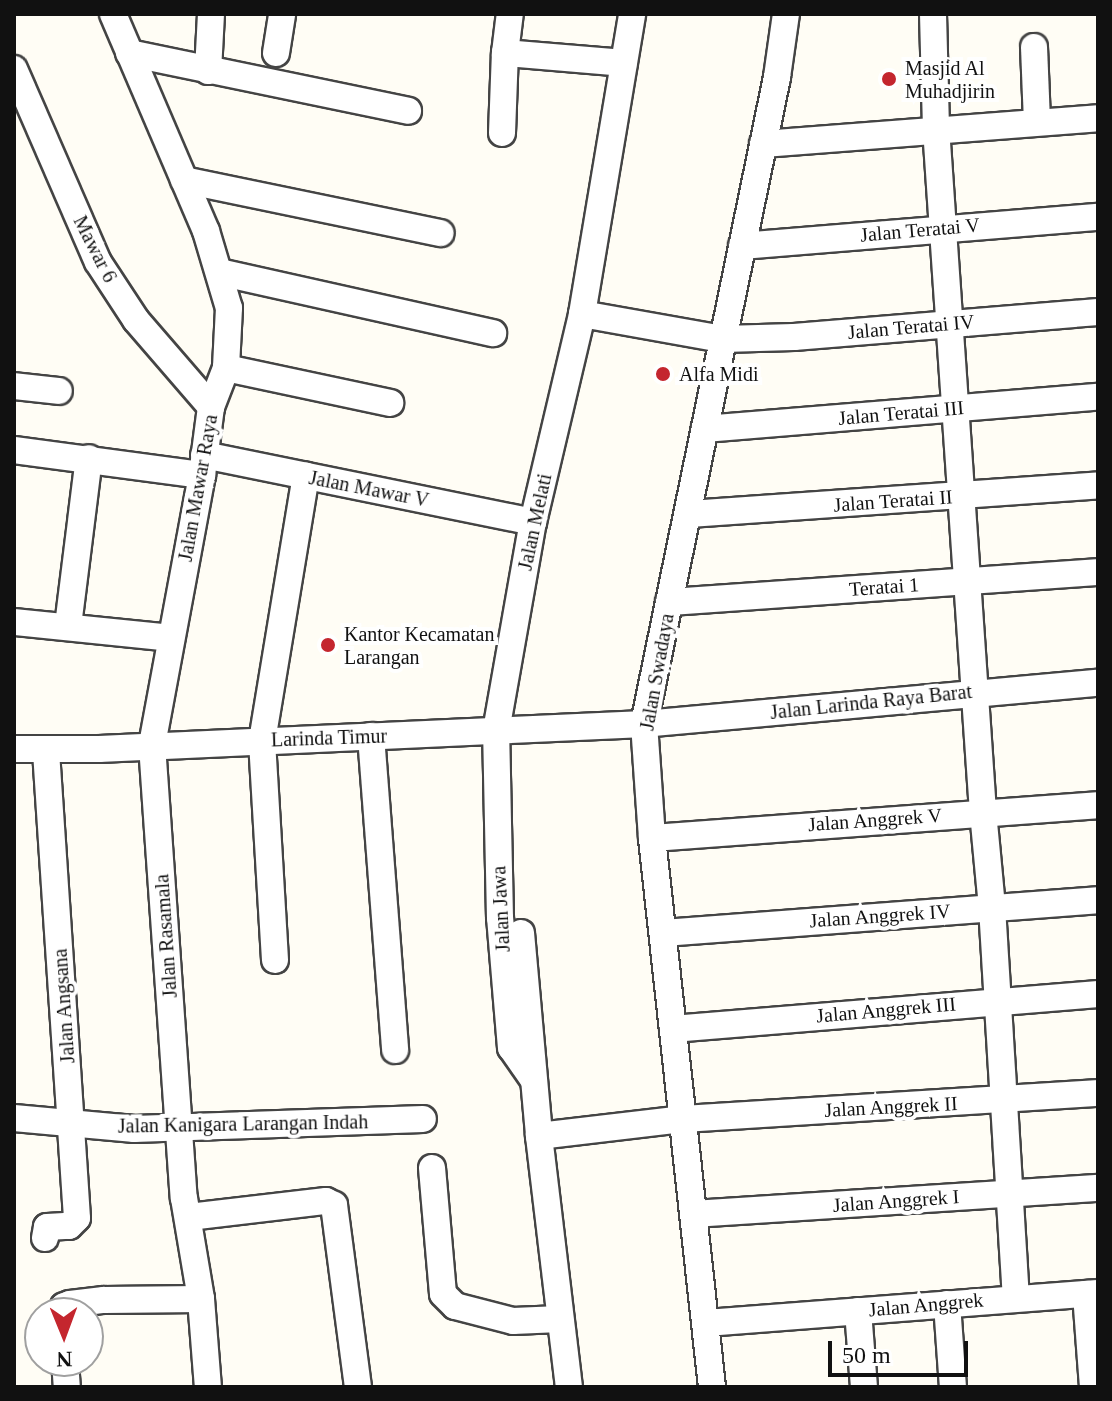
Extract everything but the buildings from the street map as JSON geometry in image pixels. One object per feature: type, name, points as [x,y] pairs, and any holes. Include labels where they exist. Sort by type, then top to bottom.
[{"type":"street","name":"Jalan Mawar Raya","points":[[113,14],[184,180],[219,272],[229,308],[226,368],[211,407],[152,745]]},
{"type":"street","points":[[208,71],[211,14]]},
{"type":"street","points":[[276,53],[282,14]]},
{"type":"street","points":[[502,133],[510,14]]},
{"type":"street","name":"Jalan Melati","points":[[496,731],[533,522],[582,314],[632,14]]},
{"type":"street","name":"Jalan Swadaya","points":[[712,1387],[652,838],[644,724],[763,144],[786,14]]},
{"type":"street","points":[[933,14],[936,128],[970,581],[1016,1298]]},
{"type":"street","points":[[1034,47],[1037,121]]},
{"type":"street","points":[[129,53],[408,111]]},
{"type":"street","points":[[505,53],[624,63]]},
{"type":"street","name":"Mawar 6","points":[[14,69],[98,262],[136,320],[211,407]]},
{"type":"street","points":[[763,144],[936,128],[1098,118]]},
{"type":"street","points":[[184,180],[441,233]]},
{"type":"street","name":"Jalan Teratai V","points":[[742,246],[944,227],[1098,217]]},
{"type":"street","points":[[219,272],[493,333]]},
{"type":"street","name":"Jalan Teratai IV","points":[[723,339],[794,337],[1098,312]]},
{"type":"street","points":[[582,314],[723,339]]},
{"type":"street","points":[[226,368],[390,403]]},
{"type":"street","points":[[14,386],[59,391]]},
{"type":"street","name":"Jalan Teratai III","points":[[705,429],[1098,397]]},
{"type":"street","name":"Jalan Mawar V","points":[[14,450],[306,476],[533,522]]},
{"type":"street","points":[[68,626],[89,458]]},
{"type":"street","points":[[275,960],[262,741],[306,476]]},
{"type":"street","name":"Jalan Teratai II","points":[[688,514],[964,497],[1098,485]]},
{"type":"street","name":"Teratai 1","points":[[669,602],[1098,572]]},
{"type":"street","points":[[14,622],[171,638]]},
{"type":"street","name":"Jalan Larinda Raya Barat","points":[[644,724],[977,691],[1098,683]]},
{"type":"street","name":"Larinda Timur","points":[[14,749],[644,724]]},
{"type":"street","name":"Jalan Jawa","points":[[496,731],[500,918],[511,1048],[533,1079]]},
{"type":"street","points":[[371,736],[395,1050]]},
{"type":"street","name":"Jalan Rasamala","points":[[152,745],[184,1198],[201,1299],[208,1387]]},
{"type":"street","name":"Jalan Angsana","points":[[45,1238],[47,1227],[69,1226],[77,1218],[46,750]]},
{"type":"street","name":"Jalan Anggrek V","points":[[652,838],[1098,805]]},
{"type":"street","name":"Jalan Anggrek IV","points":[[663,933],[1098,900]]},
{"type":"street","points":[[521,933],[539,1136],[569,1387]]},
{"type":"street","name":"Jalan Anggrek III","points":[[673,1029],[1098,994]]},
{"type":"street","name":"Jalan Anggrek II","points":[[539,1136],[684,1119],[1098,1093]]},
{"type":"street","name":"Jalan Kanigara Larangan Indah","points":[[14,1118],[134,1129],[423,1119]]},
{"type":"street","points":[[432,1168],[443,1294],[455,1306],[513,1321],[560,1319]]},
{"type":"street","name":"Jalan Anggrek I","points":[[694,1214],[1098,1188]]},
{"type":"street","points":[[189,1217],[326,1201],[334,1205],[358,1387]]},
{"type":"street","points":[[1092,1293],[1093,1387]]},
{"type":"street","name":"Jalan Anggrek","points":[[706,1323],[1092,1293]]},
{"type":"street","points":[[104,1300],[201,1299]]},
{"type":"street","points":[[947,1304],[953,1387]]},
{"type":"street","points":[[858,1311],[864,1387]]},
{"type":"place","name":"Masjid Al Muhadjirin","points":[[889,79]]},
{"type":"place","name":"Alfa Midi","points":[[663,374]]},
{"type":"place","name":"Kantor Kecamatan Larangan","points":[[328,645]]}]
